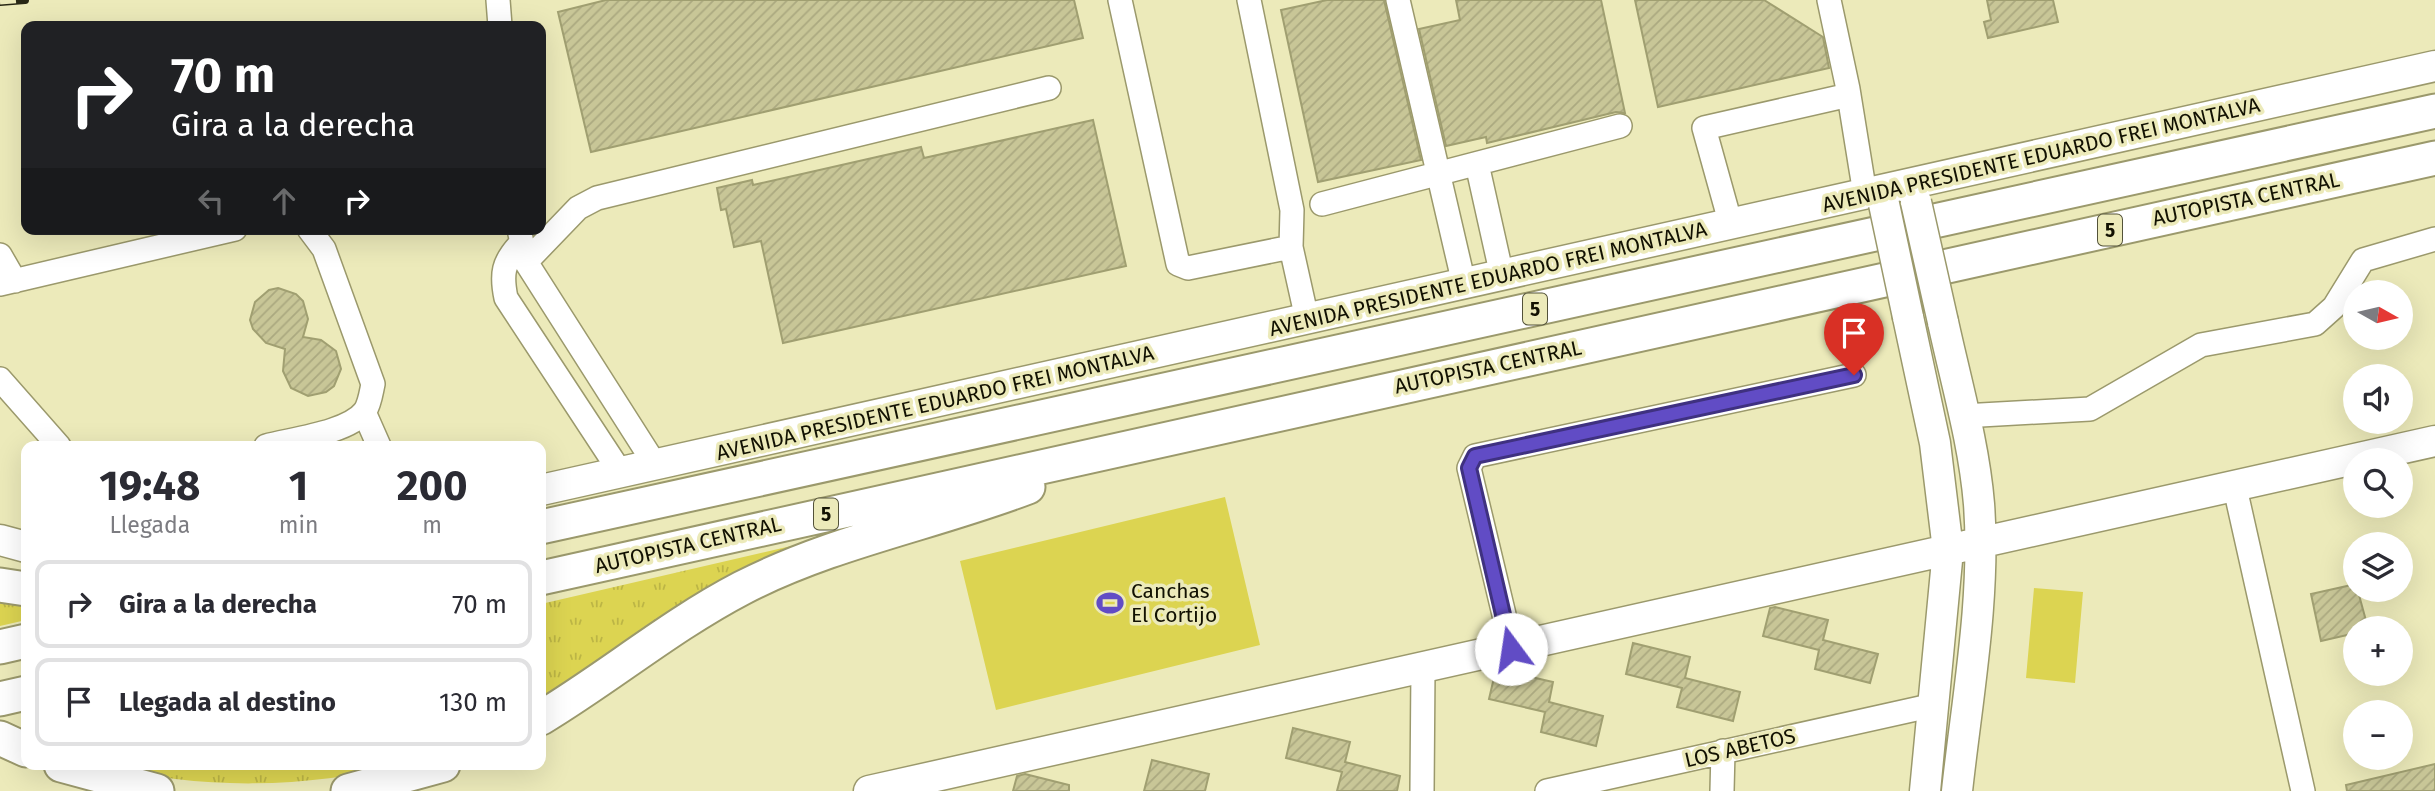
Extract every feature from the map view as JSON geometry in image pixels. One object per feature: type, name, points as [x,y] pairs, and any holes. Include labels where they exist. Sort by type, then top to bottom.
[{"type":"highway","name":"5","points":[[546,526],[2435,111]]},
{"type":"highway","name":"AUTOPISTA CENTRAL","points":[[546,577],[2435,158]]},
{"type":"highway","points":[[546,715],[670,631],[743,588],[849,544],[997,499],[1112,450]]},
{"type":"highway","points":[[0,585],[21,588]]},
{"type":"highway","points":[[0,647],[21,642]]},
{"type":"highway","points":[[0,699],[21,694]]},
{"type":"highway","points":[[79,770],[157,791]]},
{"type":"highway","points":[[348,791],[425,770]]},
{"type":"main road","name":"AVENIDA PRESIDENTE EDUARDO FREI MONTALVA","points":[[546,489],[1731,225],[1876,196],[1914,192],[2435,66]]},
{"type":"main road","points":[[1914,192],[1977,490],[1980,544],[1957,791]]},
{"type":"main road","points":[[1876,196],[1908,317],[1935,443],[1948,550],[1925,791]]},
{"type":"main road","points":[[869,791],[2235,488],[2435,441]]},
{"type":"main road","points":[[0,540],[21,546]]},
{"type":"street","points":[[498,0],[500,21]]},
{"type":"street","points":[[1120,0],[1178,264],[1188,268],[1292,247]]},
{"type":"street","points":[[1249,0],[1292,210],[1292,247],[1307,319]]},
{"type":"street","points":[[1398,0],[1464,284]]},
{"type":"street","points":[[1829,0],[1849,95],[1876,196]]},
{"type":"street","points":[[546,229],[597,198],[1049,88]]},
{"type":"street","points":[[1731,225],[1704,128],[1849,95]]},
{"type":"street","points":[[1322,204],[1620,126]]},
{"type":"street","points":[[1477,164],[1502,276]]},
{"type":"street","points":[[0,255],[7,282],[209,235]]},
{"type":"street","points":[[285,441],[344,426],[364,412],[373,384],[324,249],[314,235]]},
{"type":"street","points":[[537,235],[505,260],[502,279],[506,298],[621,473]]},
{"type":"street","points":[[1963,416],[2090,409],[2201,345],[2315,324],[2334,307],[2355,267],[2363,260],[2435,239]]},
{"type":"street","points":[[522,245],[656,466]]},
{"type":"street","points":[[1511,649],[1469,468],[1475,456],[1854,375]]},
{"type":"street","points":[[0,379],[55,441]]},
{"type":"street","points":[[364,412],[377,441]]},
{"type":"street","points":[[2235,488],[2303,791]]},
{"type":"street","points":[[1422,791],[1423,668]]},
{"type":"street","name":"LOS ABETOS","points":[[1547,791],[1571,788],[1723,751],[1934,705]]},
{"type":"street","points":[[1722,791],[1723,751]]},
{"type":"green space","name":"Canchas El Cortijo","points":[[1225,497],[1260,645],[996,710],[960,561]]},
{"type":"green space","points":[[817,540],[546,699],[546,603]]},
{"type":"green space","points":[[2034,588],[2083,592],[2075,683],[2026,678]]},
{"type":"green space","points":[[0,601],[21,603],[21,621],[0,626]]},
{"type":"green space","points":[[126,770],[380,770],[291,782],[253,783],[178,779]]},
{"type":"building","points":[[606,0],[1074,0],[1083,38],[591,152],[558,12]]},
{"type":"building","points":[[1327,0],[1384,0],[1421,160],[1318,182],[1281,10]]},
{"type":"building","points":[[1456,0],[1601,0],[1625,113],[1616,112],[1487,143],[1486,137],[1446,146],[1419,29],[1460,20]]},
{"type":"building","points":[[1635,0],[1764,0],[1823,37],[1829,68],[1658,107]]},
{"type":"building","points":[[1987,0],[2053,0],[2058,22],[1988,38],[1984,22],[1991,20]]},
{"type":"building","points":[[1093,120],[1126,266],[783,343],[761,241],[734,247],[726,209],[721,210],[717,188],[752,180],[753,185],[921,147],[924,158]]},
{"type":"building","points":[[278,288],[296,294],[303,301],[308,319],[303,337],[321,340],[336,351],[341,369],[334,386],[326,392],[308,396],[291,388],[283,371],[285,349],[266,343],[253,329],[250,320],[255,302],[269,290]]},
{"type":"building","points":[[2343,587],[2343,602],[2361,602],[2365,616],[2343,616],[2343,636],[2321,641],[2311,594]]},
{"type":"building","points":[[1770,608],[1828,620],[1823,640],[1878,654],[1870,683],[1815,669],[1819,650],[1763,636]]},
{"type":"building","points":[[1633,643],[1690,657],[1685,678],[1740,692],[1733,721],[1677,707],[1682,688],[1626,674]]},
{"type":"building","points":[[1496,669],[1553,682],[1549,702],[1603,716],[1596,746],[1541,732],[1545,712],[1489,699]]},
{"type":"building","points":[[1293,728],[1350,742],[1345,762],[1400,776],[1397,791],[1337,791],[1342,772],[1286,758]]},
{"type":"building","points":[[1152,760],[1209,774],[1205,791],[1144,791]]},
{"type":"building","points":[[2435,764],[2435,791],[2347,791],[2346,785]]},
{"type":"building","points":[[1025,774],[1069,785],[1069,791],[1013,791],[1017,776]]},
{"type":"railway","points":[[0,2],[25,0]]},
{"type":"place","name":"Canchas El Cortijo","points":[[1110,603]]},
{"type":"route","points":[[1511,649],[1469,468],[1471,459],[1480,454],[1854,375]]}]
